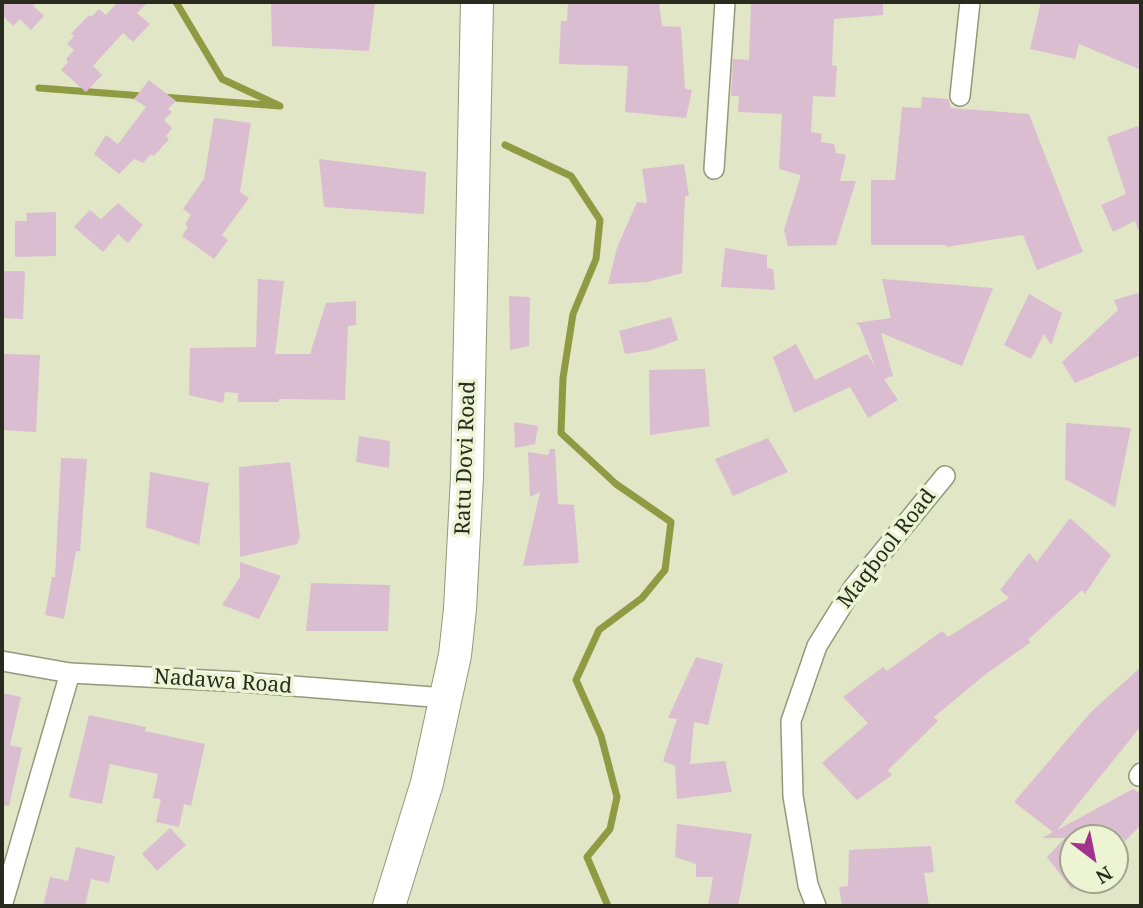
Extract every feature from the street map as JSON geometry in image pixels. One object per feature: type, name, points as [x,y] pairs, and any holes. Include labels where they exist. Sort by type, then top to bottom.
[{"type":"main road","name":"Ratu Dovi Road","points":[[389,906],[427,783],[454,655],[460,609],[467,477],[477,2]]},
{"type":"street","points":[[714,169],[725,2]]},
{"type":"street","points":[[960,96],[970,2]]},
{"type":"street","name":"Maqbool Road","points":[[816,906],[808,885],[793,796],[791,721],[817,646],[853,588],[945,476]]},
{"type":"street","name":"Nadawa Road","points":[[2,661],[70,673],[242,682],[444,698]]},
{"type":"street","points":[[2,906],[70,673]]},
{"type":"building","points":[[2,2],[37,2],[33,6],[44,16],[31,30],[20,19],[13,26],[2,15]]},
{"type":"building","points":[[118,2],[148,2],[137,13],[150,24],[133,42],[123,33],[93,66],[102,75],[86,92],[61,70],[74,50],[67,44],[74,36],[71,34],[89,15],[91,17],[99,9],[106,15]]},
{"type":"building","points":[[271,2],[375,2],[369,51],[272,46]]},
{"type":"building","points":[[568,2],[659,2],[662,26],[681,27],[685,89],[692,90],[686,118],[625,112],[628,66],[559,64],[561,21],[567,21]]},
{"type":"building","points":[[751,2],[883,2],[883,15],[834,19],[832,65],[837,66],[835,97],[813,96],[811,132],[822,134],[821,142],[834,144],[836,153],[846,155],[840,181],[856,181],[836,245],[788,246],[784,230],[801,175],[779,169],[782,114],[738,112],[739,96],[731,96],[733,59],[749,60]]},
{"type":"building","points":[[1041,2],[1141,2],[1141,70],[1079,44],[1075,59],[1030,49]]},
{"type":"building","points":[[149,80],[176,101],[168,109],[172,112],[164,120],[172,128],[166,136],[169,139],[154,156],[151,154],[143,163],[134,159],[119,174],[94,154],[106,135],[118,144],[146,107],[134,99]]},
{"type":"building","points":[[922,97],[948,99],[951,108],[1029,114],[1083,252],[1037,270],[1023,235],[946,247],[871,245],[871,180],[895,180],[902,107],[921,108]]},
{"type":"building","points":[[214,118],[251,123],[240,192],[249,198],[222,235],[228,240],[214,259],[182,236],[191,215],[183,209],[204,179]]},
{"type":"building","points":[[1141,125],[1141,229],[1138,230],[1135,221],[1113,232],[1101,205],[1126,194],[1107,137]]},
{"type":"building","points":[[319,159],[426,172],[424,214],[324,207]]},
{"type":"building","points":[[684,164],[689,196],[685,196],[682,273],[647,282],[608,284],[617,248],[637,202],[647,203],[642,169]]},
{"type":"building","points":[[118,203],[143,225],[128,243],[118,234],[103,252],[74,227],[90,210],[101,219]]},
{"type":"building","points":[[56,212],[56,256],[15,257],[15,221],[27,221],[26,213]]},
{"type":"building","points":[[725,248],[767,255],[767,268],[773,269],[775,290],[721,287]]},
{"type":"building","points":[[2,271],[25,271],[23,319],[2,318]]},
{"type":"building","points":[[258,279],[284,281],[275,354],[310,354],[326,303],[356,301],[356,325],[348,326],[345,400],[279,399],[279,402],[238,402],[238,393],[225,392],[223,403],[189,395],[190,348],[256,347]]},
{"type":"building","points":[[882,279],[993,288],[962,366],[881,333],[893,376],[884,379],[898,400],[868,418],[850,387],[794,413],[773,357],[796,344],[815,380],[867,354],[875,366],[859,325],[855,323],[891,318]]},
{"type":"building","points":[[1141,292],[1141,355],[1075,383],[1062,362],[1118,310],[1114,300]]},
{"type":"building","points":[[1029,294],[1062,313],[1051,345],[1044,334],[1031,359],[1004,345]]},
{"type":"building","points":[[509,296],[530,297],[529,346],[510,350]]},
{"type":"building","points":[[671,317],[678,340],[651,350],[625,354],[619,331]]},
{"type":"building","points":[[2,354],[40,355],[36,432],[2,430]]},
{"type":"building","points":[[705,369],[710,426],[650,435],[649,370]]},
{"type":"building","points":[[514,422],[538,426],[535,444],[515,448]]},
{"type":"building","points":[[1066,423],[1131,428],[1115,507],[1065,479]]},
{"type":"building","points":[[359,436],[390,441],[389,468],[356,462]]},
{"type":"building","points":[[768,438],[788,472],[733,496],[715,459]]},
{"type":"building","points":[[550,449],[555,449],[558,504],[574,505],[579,563],[523,566],[540,492],[530,497],[528,452],[548,455]]},
{"type":"building","points":[[61,458],[87,459],[80,551],[76,551],[64,619],[45,615],[52,577],[55,577]]},
{"type":"building","points":[[290,462],[300,537],[297,544],[240,557],[239,467]]},
{"type":"building","points":[[150,472],[209,483],[199,545],[146,527]]},
{"type":"building","points":[[1070,518],[1111,555],[1085,594],[1082,590],[1028,640],[1031,642],[986,674],[934,717],[938,721],[888,770],[892,775],[857,800],[822,763],[868,723],[843,697],[883,667],[887,671],[942,631],[948,637],[1009,598],[1000,590],[1029,553],[1037,562]]},
{"type":"building","points":[[240,562],[281,576],[259,619],[222,605],[240,577]]},
{"type":"building","points":[[311,583],[390,585],[388,631],[306,631]]},
{"type":"building","points":[[696,657],[723,664],[708,725],[694,722],[690,764],[725,761],[732,792],[677,799],[675,766],[663,761],[677,719],[668,718]]},
{"type":"building","points":[[1141,667],[1141,726],[1062,824],[1059,824],[1059,838],[1042,838],[1053,832],[1014,802],[1091,712]]},
{"type":"building","points":[[2,693],[21,697],[10,745],[22,748],[9,806],[2,805]]},
{"type":"building","points":[[89,715],[146,727],[145,731],[205,744],[191,806],[184,804],[179,827],[156,822],[161,799],[153,798],[158,774],[110,764],[102,804],[69,797]]},
{"type":"building","points":[[1133,789],[1141,794],[1141,825],[1129,837],[1129,824],[1068,824]]},
{"type":"building","points":[[677,824],[752,834],[738,906],[708,906],[713,877],[696,877],[696,864],[675,857]]},
{"type":"building","points":[[170,828],[186,845],[157,871],[142,854]]},
{"type":"building","points":[[1059,844],[1059,873],[1047,857]]},
{"type":"building","points":[[931,846],[934,872],[924,873],[929,906],[842,906],[839,887],[848,886],[849,850]]},
{"type":"building","points":[[76,847],[115,856],[109,883],[91,879],[85,906],[43,906],[50,877],[68,881]]},
{"type":"waterway","points":[[162,97],[280,106],[222,79],[176,2]]},
{"type":"waterway","points":[[39,88],[143,96]]},
{"type":"waterway","points":[[505,145],[571,176],[600,220],[596,259],[573,314],[563,378],[561,433],[616,484],[671,522],[665,570],[642,598],[599,630],[576,680],[601,736],[617,797],[610,829],[587,857],[608,906]]}]
